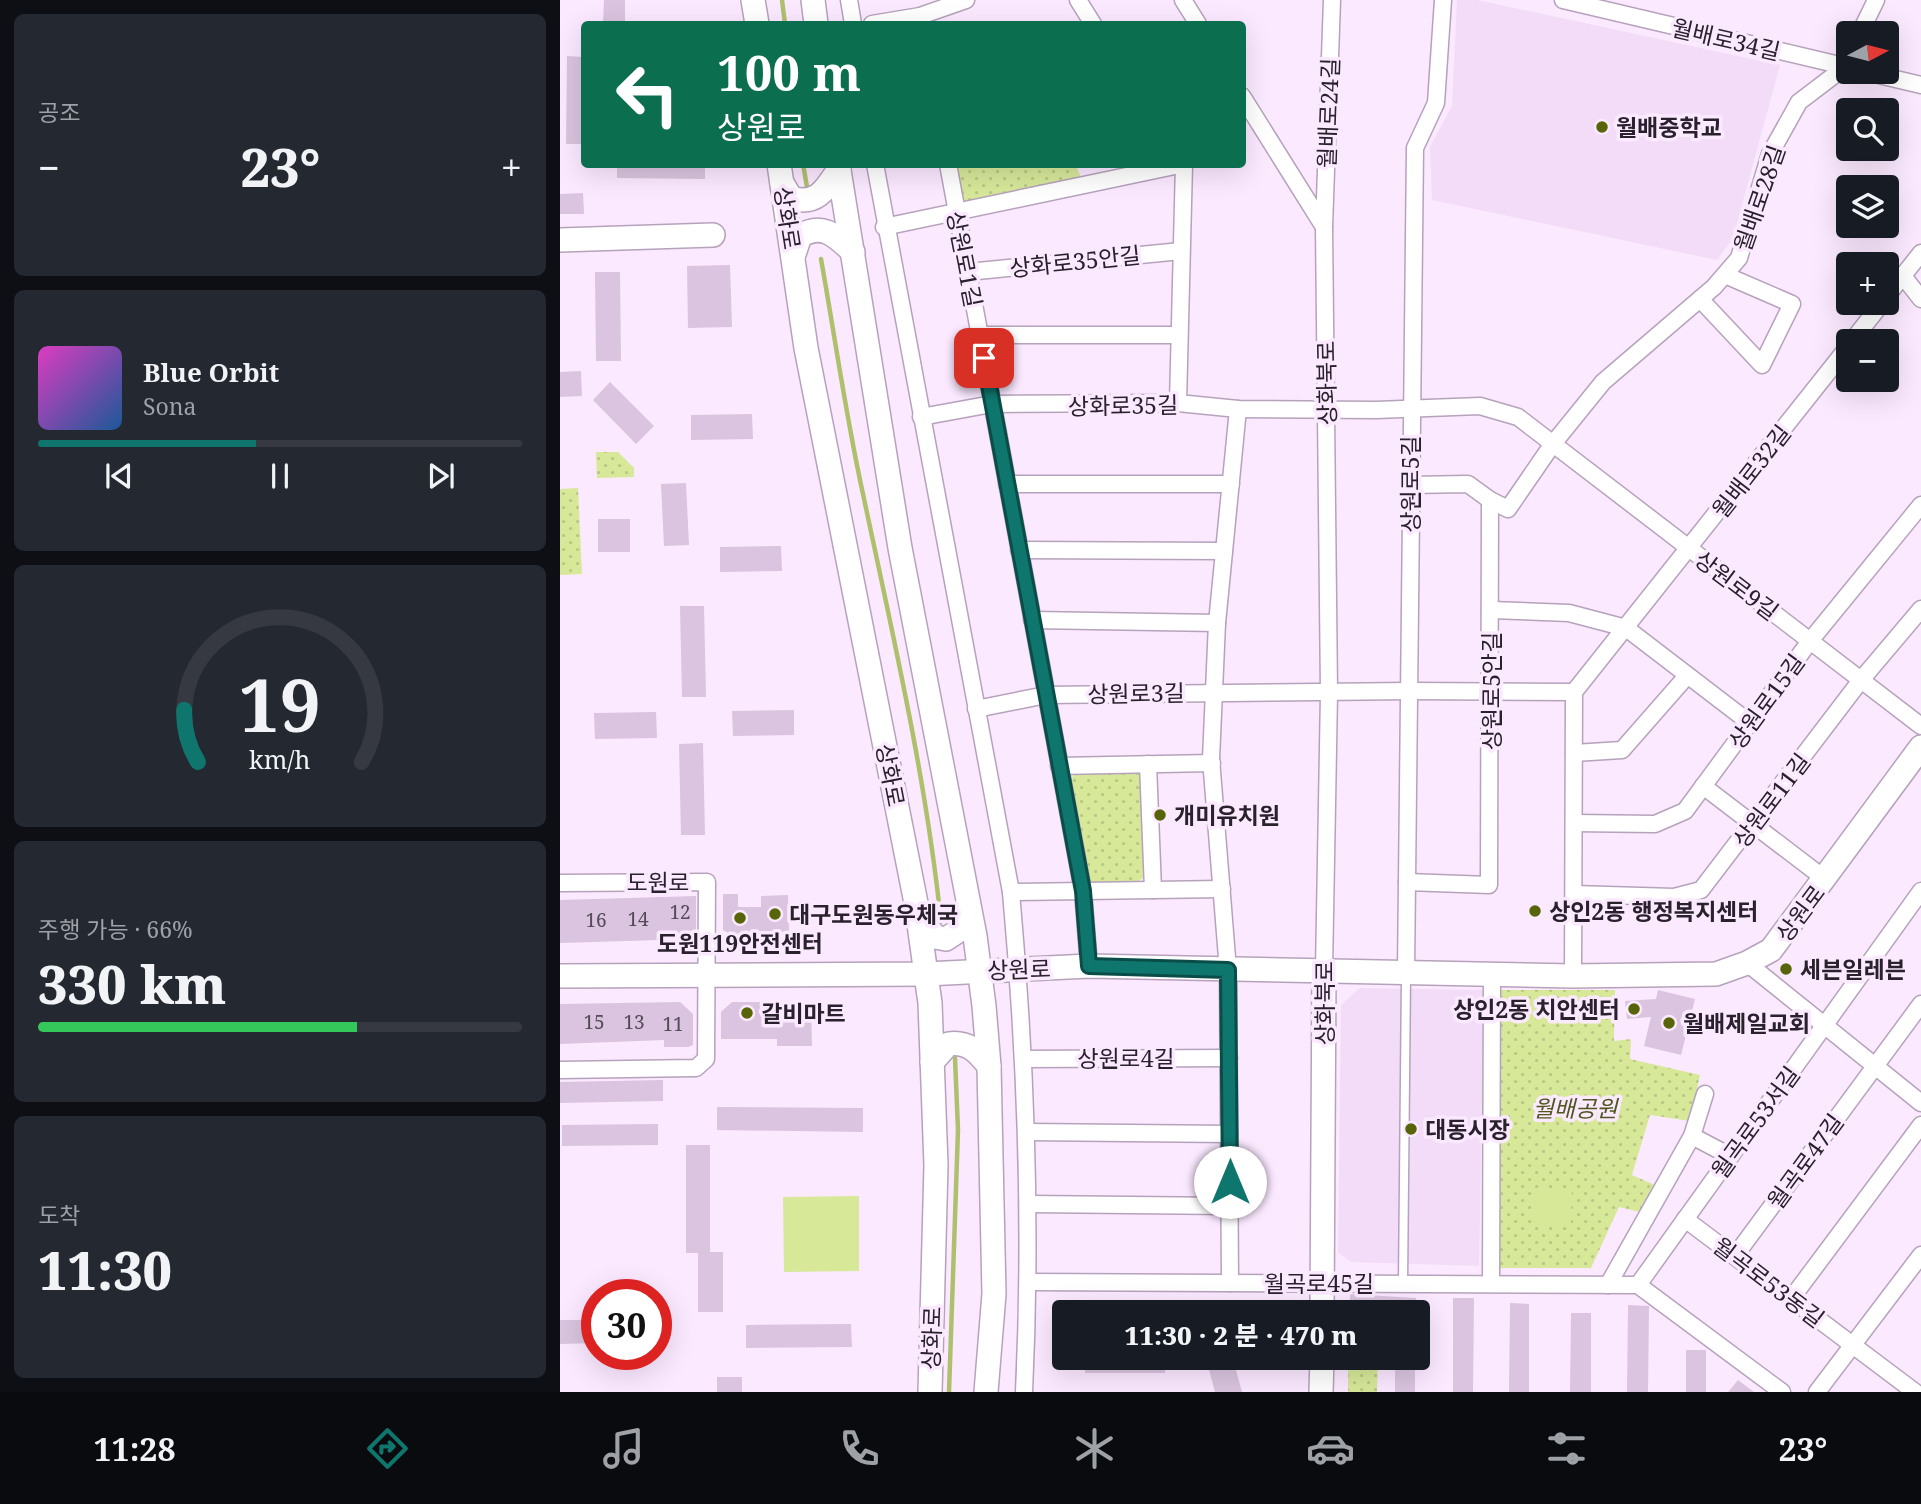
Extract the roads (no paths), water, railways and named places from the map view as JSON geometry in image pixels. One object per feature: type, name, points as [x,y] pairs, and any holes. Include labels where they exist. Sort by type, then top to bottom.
[{"type":"main road","points":[[753,0],[756,21]]},
{"type":"main road","points":[[813,0],[816,21]]},
{"type":"main road","points":[[781,174],[791,198],[809,202],[820,196],[837,168]]},
{"type":"main road","points":[[838,168],[901,548],[979,970],[989,1066],[994,1294],[986,1392]]},
{"type":"main road","name":"상화로","points":[[781,174],[806,348],[917,914],[926,974],[936,1165],[930,1392]]},
{"type":"main road","points":[[794,254],[800,236],[816,228],[828,231],[853,252]]},
{"type":"main road","points":[[560,240],[713,235]]},
{"type":"main road","name":"상원로","points":[[926,974],[1089,966],[1573,976],[1716,974],[1747,963],[1771,950],[1921,747]]},
{"type":"main road","points":[[917,914],[921,923],[935,937],[946,939],[961,929],[968,902]]},
{"type":"main road","name":"상화북로","points":[[1322,1300],[1324,970]]},
{"type":"main road","points":[[560,976],[926,974]]},
{"type":"main road","points":[[932,1062],[948,1044],[963,1043],[978,1052],[989,1066]]},
{"type":"main road","points":[[1321,1392],[1322,1370]]},
{"type":"street","points":[[849,0],[852,21]]},
{"type":"street","points":[[921,20],[966,0]]},
{"type":"street","points":[[1077,0],[1091,21]]},
{"type":"street","points":[[1183,0],[1196,21]]},
{"type":"street","name":"월배로24길","points":[[1324,227],[1332,0]]},
{"type":"street","name":"상원로5길","points":[[1406,973],[1410,409],[1415,148],[1436,103],[1443,0]]},
{"type":"street","name":"월배로34길","points":[[1563,0],[1836,62]]},
{"type":"street","points":[[1866,21],[1876,0]]},
{"type":"street","name":"월배로28길","points":[[1552,445],[1603,382],[1700,299],[1739,258],[1770,154],[1800,102],[1836,74]]},
{"type":"street","points":[[1899,80],[1921,85]]},
{"type":"street","points":[[1248,118],[1324,227]]},
{"type":"street","points":[[876,168],[884,227],[1011,892],[1018,969],[1029,1204],[1024,1392]]},
{"type":"street","name":"상원로1길","points":[[948,168],[1083,891],[1089,966]]},
{"type":"street","points":[[884,227],[1165,168]]},
{"type":"street","points":[[1178,403],[1184,168]]},
{"type":"street","name":"상화북로","points":[[1324,227],[1329,693],[1324,970]]},
{"type":"street","name":"상화로35안길","points":[[968,272],[1181,251]]},
{"type":"street","points":[[1899,281],[1921,253]]},
{"type":"street","name":"월배로28길","points":[[1700,299],[1762,365],[1792,304],[1725,275]]},
{"type":"street","points":[[1903,276],[1921,299]]},
{"type":"street","points":[[1861,329],[1873,315]]},
{"type":"street","points":[[979,335],[1179,335]]},
{"type":"street","name":"월배로32길","points":[[1574,692],[1690,550],[1836,361]]},
{"type":"street","name":"상화로35길","points":[[920,417],[992,404],[1178,403],[1238,409],[1326,408]]},
{"type":"street","name":"상원로9길","points":[[1326,408],[1480,406],[1518,417],[1921,726]]},
{"type":"street","name":"상원로3길","points":[[1228,970],[1212,763],[1217,622],[1238,409]]},
{"type":"street","points":[[1410,485],[1468,484],[1508,509],[1552,445]]},
{"type":"street","points":[[1007,484],[1231,484]]},
{"type":"street","name":"상원로5안길","points":[[1407,882],[1489,885],[1492,691],[1490,500]]},
{"type":"street","name":"상원로15길","points":[[1574,823],[1655,824],[1685,811],[1810,641],[1921,505]]},
{"type":"street","points":[[1019,550],[1224,551]]},
{"type":"street","name":"상원로11길","points":[[1574,894],[1674,897],[1701,890],[1861,680],[1921,609]]},
{"type":"street","points":[[1491,610],[1569,613],[1626,628],[1686,677],[1750,723]]},
{"type":"street","points":[[1032,621],[1217,622]]},
{"type":"street","points":[[1574,753],[1622,750],[1686,677]]},
{"type":"street","points":[[1214,692],[1574,692],[1573,976]]},
{"type":"street","name":"상원로3길","points":[[976,709],[1046,695],[1214,692]]},
{"type":"street","points":[[1059,766],[1212,763]]},
{"type":"street","points":[[1148,764],[1153,890]]},
{"type":"street","points":[[1703,786],[1825,878]]},
{"type":"street","name":"도원로","points":[[560,883],[707,882],[706,1059],[696,1068],[560,1070]]},
{"type":"street","points":[[1011,892],[1222,889]]},
{"type":"street","name":"월곡로53서길","points":[[1638,1285],[1921,891]]},
{"type":"street","points":[[1747,963],[1823,1027],[1921,1102]]},
{"type":"street","points":[[1228,970],[1230,1283]]},
{"type":"street","points":[[1491,1284],[1492,974]]},
{"type":"street","name":"월곡로47길","points":[[1735,1256],[1921,1004]]},
{"type":"street","name":"상원로4길","points":[[1023,1059],[1229,1058]]},
{"type":"street","points":[[1608,1284],[1692,1136],[1705,1094]]},
{"type":"street","points":[[1791,1299],[1921,1125]]},
{"type":"street","points":[[1027,1132],[1229,1134]]},
{"type":"street","points":[[1692,1136],[1730,1156]]},
{"type":"street","points":[[1029,1204],[1230,1206]]},
{"type":"street","name":"월곡로53동길","points":[[1685,1219],[1915,1392]]},
{"type":"street","points":[[1817,1392],[1921,1255]]},
{"type":"street","name":"월곡로45길","points":[[1029,1282],[1638,1285]]},
{"type":"street","points":[[1638,1285],[1782,1392]]},
{"type":"lane","points":[[1403,1283],[1406,973]]},
{"type":"waterway","points":[[782,0],[785,21]]},
{"type":"waterway","points":[[804,168],[807,187]]},
{"type":"waterway","points":[[821,259],[851,436],[918,760],[941,922]]},
{"type":"waterway","points":[[949,1392],[958,1130],[955,1058]]},
{"type":"place","name":"월배중학교","points":[[1602,127]]},
{"type":"place","name":"개미유치원","points":[[1160,815]]},
{"type":"place","name":"상인2동 행정복지센터","points":[[1535,911]]},
{"type":"place","name":"대구도원동우체국","points":[[775,914]]},
{"type":"place","name":"도원119안전센터","points":[[740,918]]},
{"type":"place","name":"세븐일레븐","points":[[1786,969]]},
{"type":"place","name":"상인2동 치안센터","points":[[1634,1009]]},
{"type":"place","name":"갈비마트","points":[[747,1013]]},
{"type":"place","name":"월배제일교회","points":[[1669,1023]]},
{"type":"place","name":"대동시장","points":[[1411,1129]]},
{"type":"park label","name":"월배공원","points":[[1575,1108]]}]
